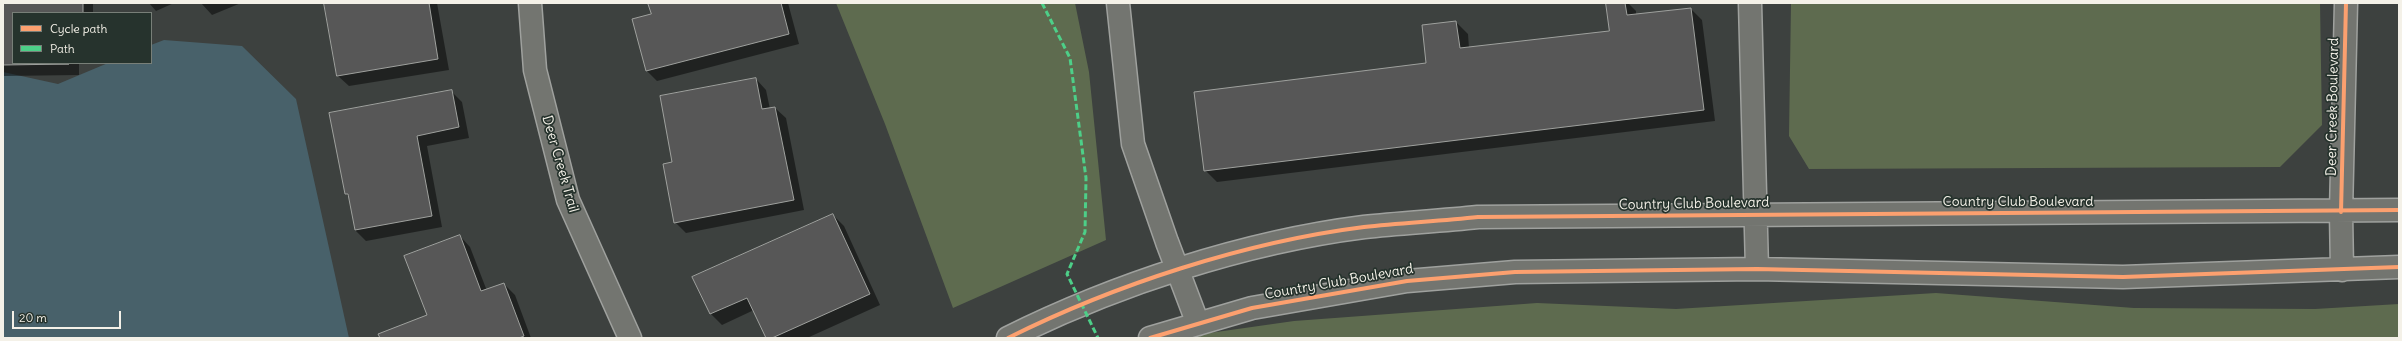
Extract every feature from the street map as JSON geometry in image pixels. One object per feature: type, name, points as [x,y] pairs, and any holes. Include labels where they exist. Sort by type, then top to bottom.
[{"type":"street","name":"Deer Creek Trail","points":[[530,3],[535,70],[568,200],[630,338]]},
{"type":"street","points":[[1118,3],[1133,144],[1177,270],[1198,324]]},
{"type":"street","points":[[1750,3],[1757,269]]},
{"type":"street","name":"Deer Creek Boulevard","points":[[2342,270],[2341,212],[2346,3]]},
{"type":"street","name":"Country Club Boulevard","points":[[1008,338],[1081,304],[1177,270],[1268,245],[1363,227],[1478,217],[1755,214],[2341,212],[2399,210]]},
{"type":"street","name":"Country Club Boulevard","points":[[1150,338],[1252,308],[1406,280],[1515,272],[1757,269],[2123,277],[2399,267]]},
{"type":"green space","points":[[836,3],[1075,3],[1089,72],[1106,240],[953,308],[885,124]]},
{"type":"green space","points":[[1791,3],[2320,3],[2322,125],[2280,167],[1809,169],[1789,136]]},
{"type":"green space","points":[[1936,293],[2134,308],[2315,309],[2399,304],[2399,338],[1174,338],[1294,321],[1537,303],[1676,309]]},
{"type":"water","points":[[164,40],[242,46],[296,99],[349,338],[3,338],[3,72],[58,84],[106,64],[152,64],[152,45]]},
{"type":"building","points":[[3,3],[83,3],[83,12],[12,12],[12,64],[69,64],[3,65]]},
{"type":"building","points":[[324,3],[429,3],[438,59],[337,76]]},
{"type":"building","points":[[648,3],[781,3],[789,34],[646,71],[632,19],[651,14]]},
{"type":"building","points":[[1606,3],[1625,3],[1627,15],[1691,8],[1704,110],[1204,171],[1194,92],[1426,63],[1422,25],[1456,21],[1460,48],[1609,31]]},
{"type":"building","points":[[756,78],[762,109],[775,107],[794,200],[674,223],[663,164],[672,162],[660,96]]},
{"type":"building","points":[[452,90],[459,127],[417,136],[432,216],[355,230],[348,194],[345,194],[329,113]]},
{"type":"building","points":[[833,214],[870,294],[772,338],[766,338],[747,298],[710,314],[692,277]]},
{"type":"building","points":[[460,235],[481,291],[504,283],[524,336],[519,338],[380,338],[378,334],[427,315],[404,256]]},
{"type":"marked path","points":[[1042,3],[1070,58],[1086,178],[1085,232],[1067,274],[1098,338]]},
{"type":"cycle path","points":[[2341,212],[2346,3]]},
{"type":"cycle path","points":[[1008,338],[1092,300],[1181,268],[1273,243],[1364,227],[1478,217],[2399,210]]},
{"type":"cycle path","points":[[1150,338],[1252,308],[1407,281],[1515,272],[1757,269],[2123,277],[2399,267]]}]
